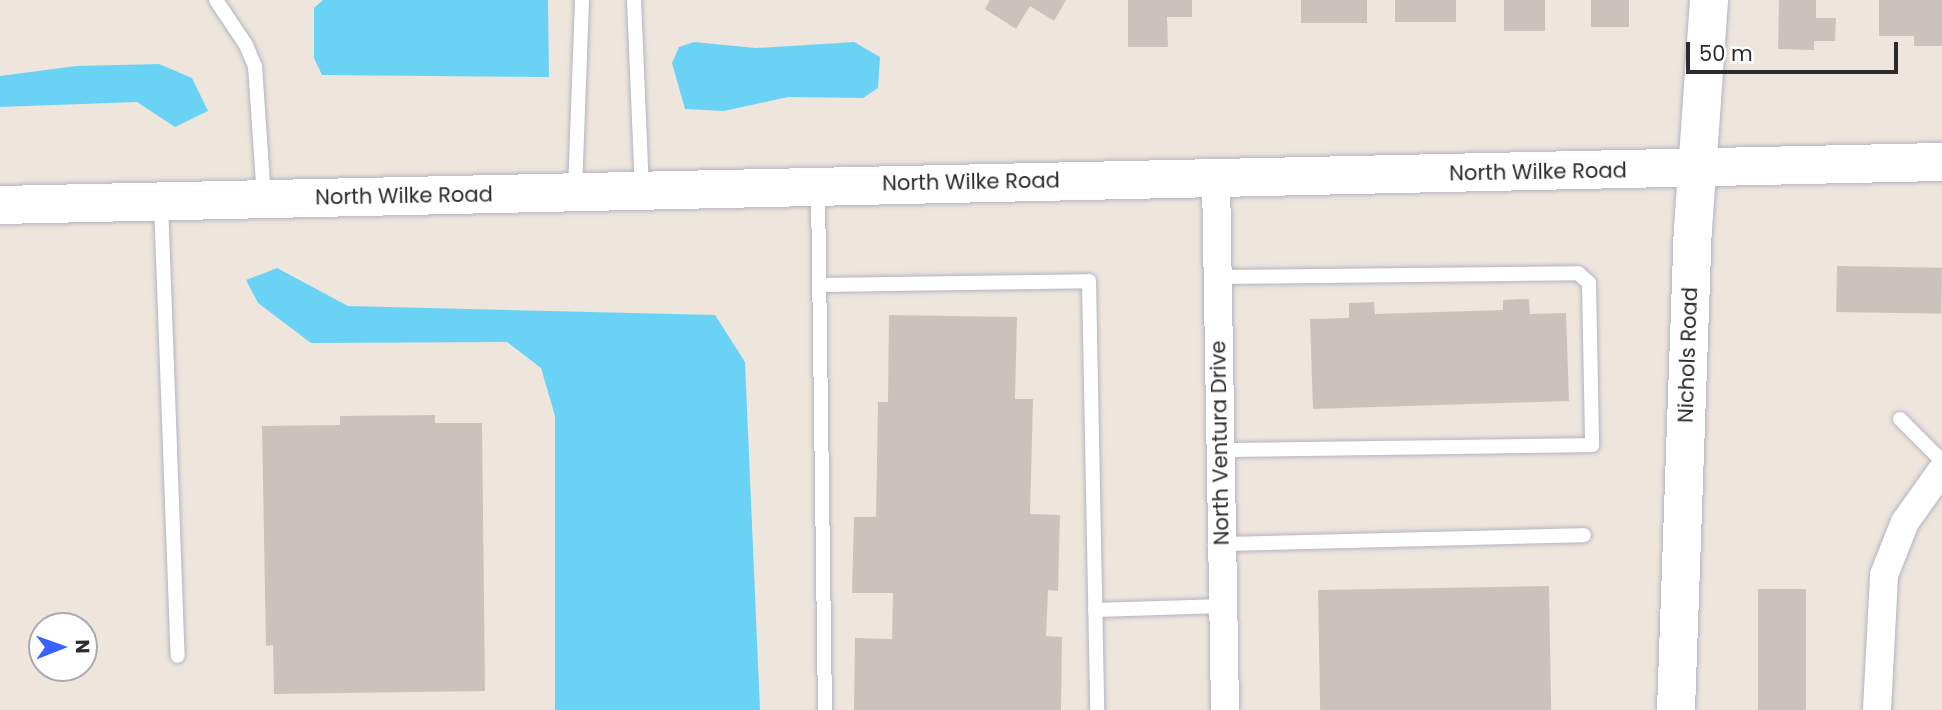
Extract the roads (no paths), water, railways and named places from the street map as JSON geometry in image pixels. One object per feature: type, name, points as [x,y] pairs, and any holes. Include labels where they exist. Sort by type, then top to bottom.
[{"type":"street","name":"Nichols Road","points":[[1676,710],[1698,169],[1709,0]]},
{"type":"street","name":"North Wilke Road","points":[[0,205],[1942,162]]},
{"type":"street","name":"North Ventura Drive","points":[[1216,177],[1225,710]]},
{"type":"street","points":[[1877,710],[1884,575],[1905,522],[1942,470]]},
{"type":"lane","points":[[216,0],[255,66],[264,199]]},
{"type":"lane","points":[[575,192],[582,0]]},
{"type":"lane","points":[[634,0],[642,190]]},
{"type":"lane","points":[[818,186],[825,710]]},
{"type":"lane","points":[[161,202],[178,656]]},
{"type":"lane","points":[[1217,277],[1578,273],[1589,283],[1590,297],[1592,445],[1220,450]]},
{"type":"lane","points":[[819,285],[1088,281],[1097,710]]},
{"type":"lane","points":[[1900,419],[1942,461]]},
{"type":"lane","points":[[1222,544],[1584,535]]},
{"type":"lane","points":[[1095,610],[1223,606]]},
{"type":"water","points":[[323,0],[548,0],[549,77],[322,75],[314,58],[314,8]]},
{"type":"water","points":[[694,42],[756,48],[854,42],[880,57],[878,88],[863,98],[788,97],[724,111],[685,109],[672,63],[679,47]]},
{"type":"water","points":[[159,64],[192,78],[208,111],[175,127],[137,102],[0,107],[0,76],[76,66]]},
{"type":"water","points":[[277,268],[348,306],[715,315],[745,362],[760,710],[555,710],[555,416],[541,368],[507,342],[311,343],[258,303],[246,280]]}]
